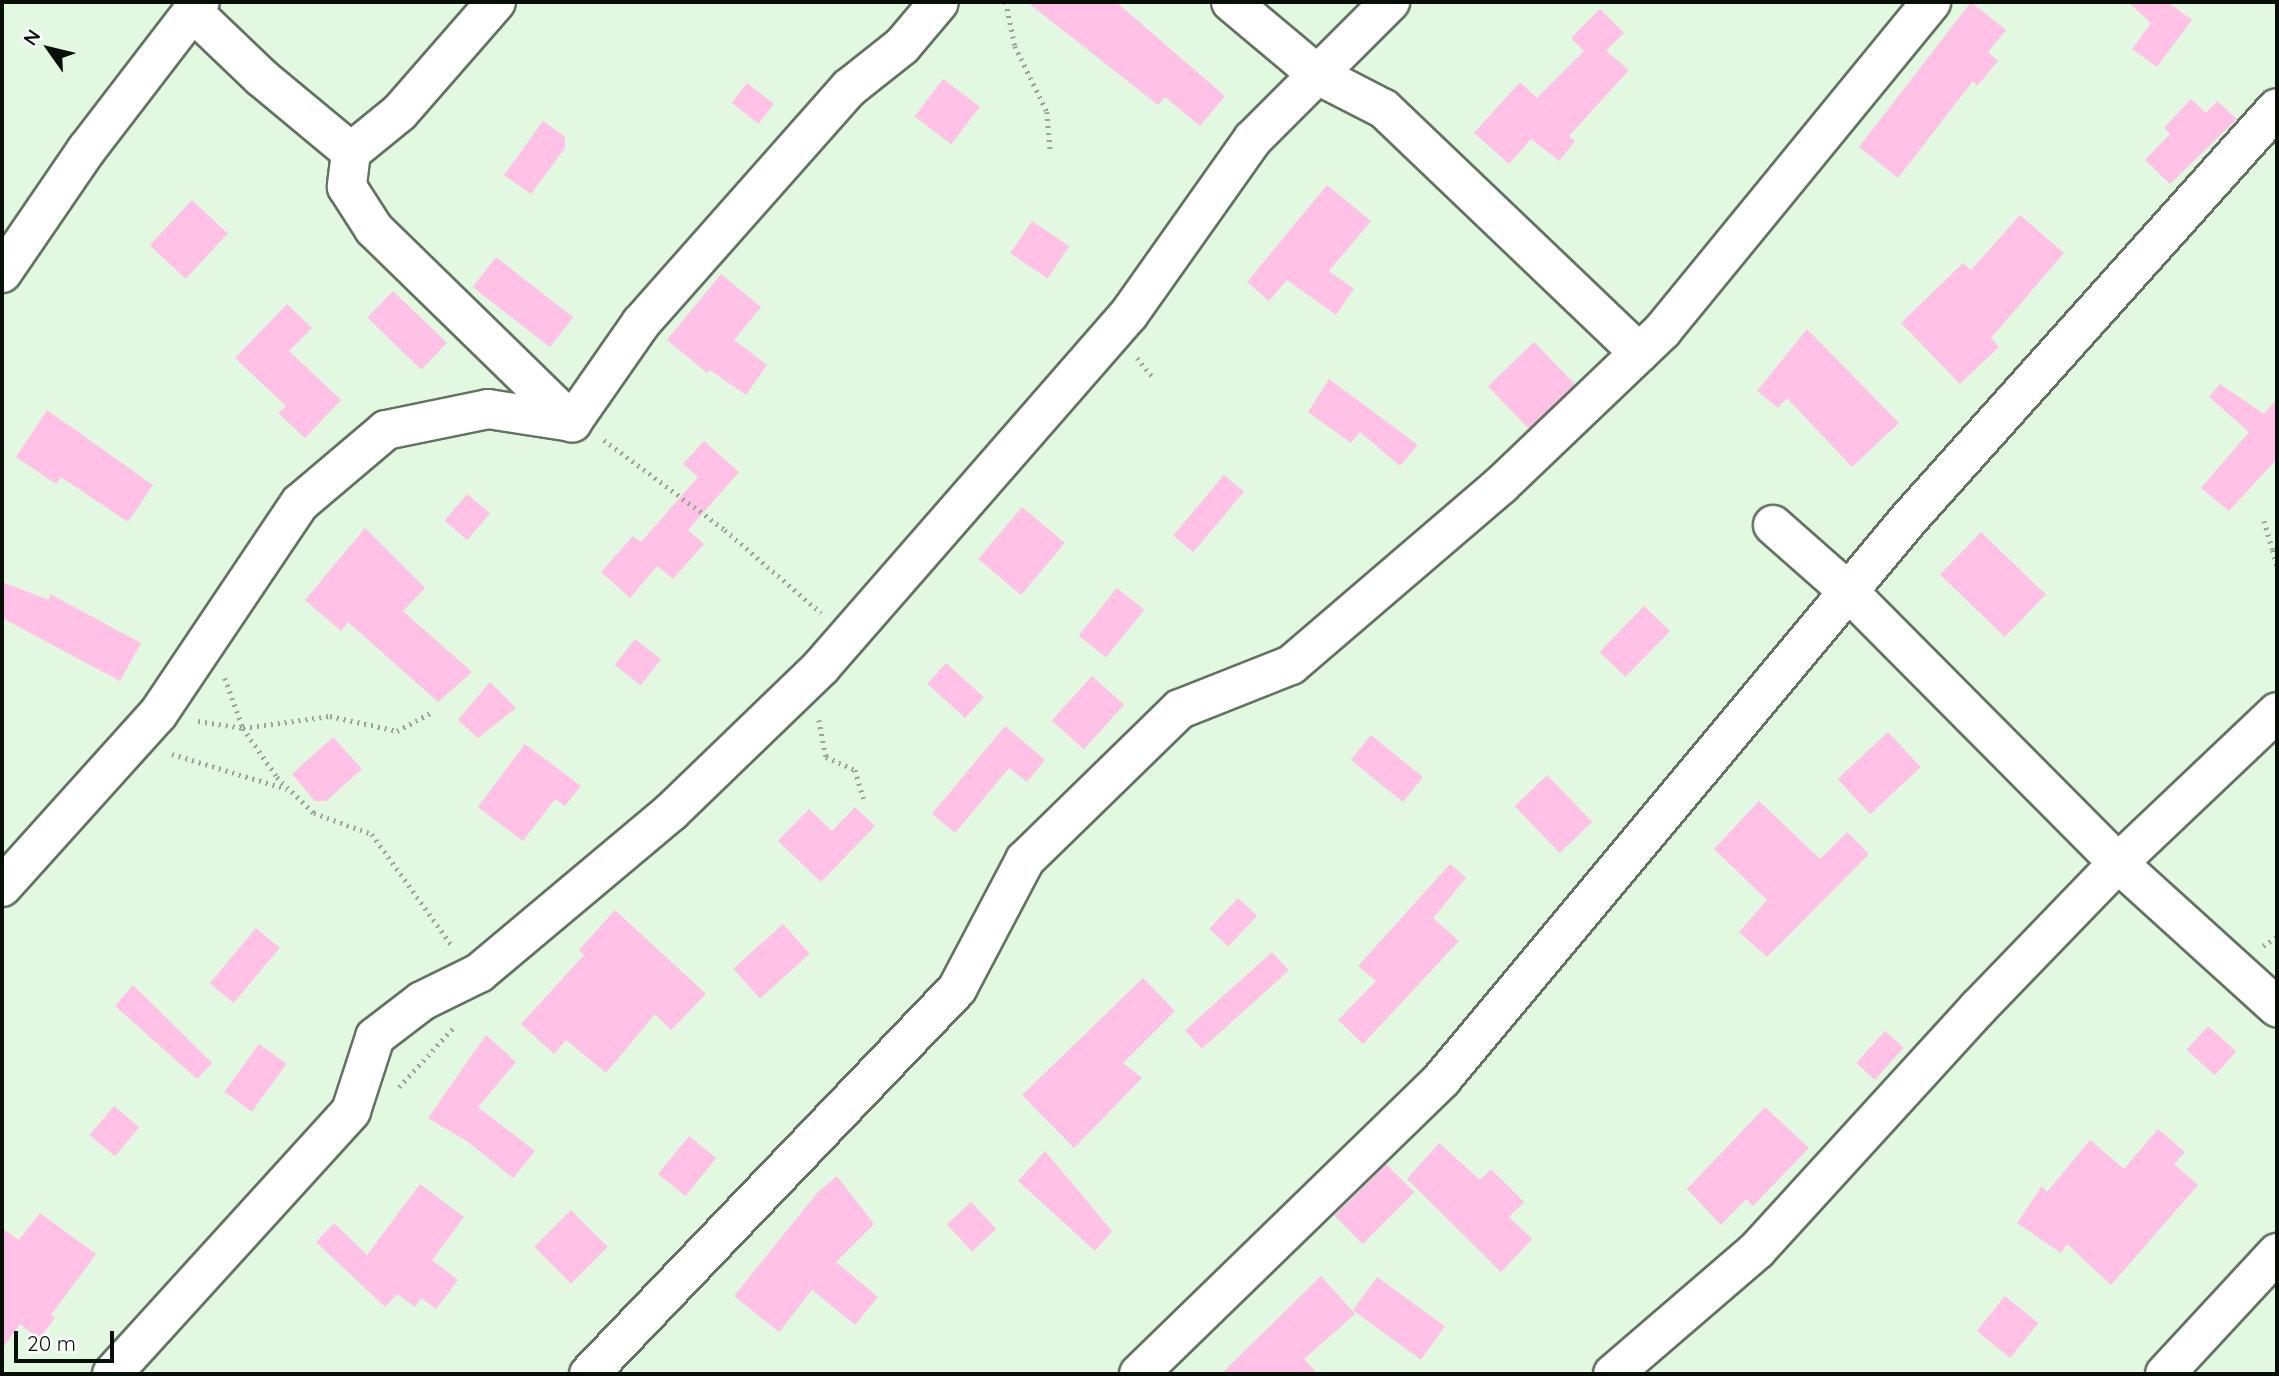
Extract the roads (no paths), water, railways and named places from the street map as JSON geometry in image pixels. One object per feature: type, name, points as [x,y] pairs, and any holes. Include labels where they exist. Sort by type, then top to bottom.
[{"type":"street","points":[[496,2],[400,112],[351,152],[347,187],[373,229],[572,422]]},
{"type":"street","points":[[572,422],[641,323],[849,88],[902,46],[939,2]]},
{"type":"street","points":[[1231,2],[1318,75],[1384,109],[1639,353]]},
{"type":"street","points":[[112,1374],[351,1111],[374,1037],[422,1001],[479,973],[671,812],[821,667],[1129,314],[1253,139],[1390,2]]},
{"type":"street","points":[[589,1374],[957,989],[1025,860],[1180,709],[1291,665],[1501,485],[1662,331],[1931,2]]},
{"type":"street","points":[[2,273],[87,149],[197,7],[262,78],[351,152]]},
{"type":"street","points":[[1139,1374],[1442,1079],[1850,593],[1907,521],[2277,108]]},
{"type":"street","points":[[2,887],[139,735],[216,629],[300,503],[386,430],[488,409],[572,422]]},
{"type":"street","points":[[1773,525],[1850,593],[2118,863],[2277,1007]]},
{"type":"street","points":[[1614,1374],[1757,1250],[2118,863],[2277,712]]},
{"type":"street","points":[[2165,1374],[2277,1253]]}]
